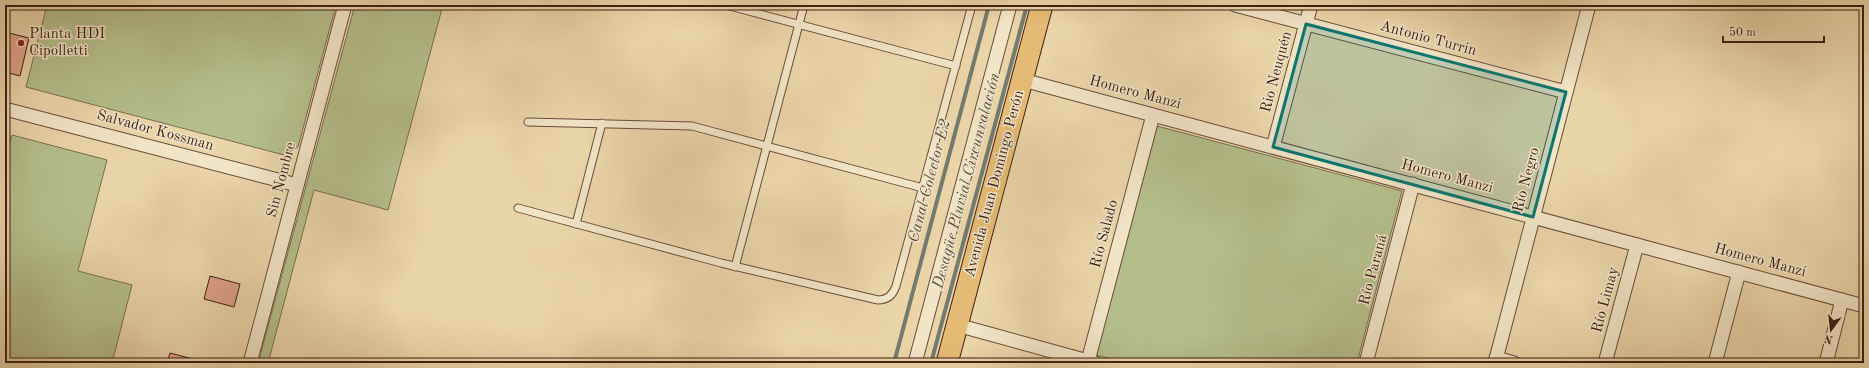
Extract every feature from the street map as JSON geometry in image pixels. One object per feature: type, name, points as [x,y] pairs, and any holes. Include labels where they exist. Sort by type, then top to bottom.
[{"type":"main road","name":"Avenida Juan Domingo Perón","points":[[947,363],[1042,5]]},
{"type":"street","name":"Sin Nombre","points":[[250,363],[345,5]]},
{"type":"street","points":[[915,363],[1010,5]]},
{"type":"street","name":"Antonio Turrin","points":[[1235,5],[1566,92]]},
{"type":"street","name":"Rio Neuquén","points":[[1273,147],[1311,5]]},
{"type":"street","name":"Río Negro","points":[[1496,361],[1589,5]]},
{"type":"street","name":"Homero Manzi","points":[[1023,80],[1864,306]]},
{"type":"street","name":"Salvador Kossman","points":[[5,108],[297,185]]},
{"type":"street","name":"Río Salado","points":[[1092,362],[1153,115]]},
{"type":"street","name":"Río Paraná","points":[[1366,363],[1413,184]]},
{"type":"street","name":"Río Limay","points":[[1605,363],[1637,245]]},
{"type":"street","points":[[1715,363],[1739,272]]},
{"type":"street","points":[[1826,363],[1842,300]]},
{"type":"street","points":[[957,325],[1092,362]]},
{"type":"street","points":[[1496,361],[1514,363]]},
{"type":"lane","points":[[726,5],[956,66]]},
{"type":"lane","points":[[735,266],[804,5]]},
{"type":"lane","points":[[518,208],[735,266],[873,299],[887,298],[895,290],[972,5]]},
{"type":"lane","points":[[528,122],[685,124],[923,188]]},
{"type":"lane","points":[[576,224],[602,123]]},
{"type":"highlighted area","points":[[1306,24],[1566,92],[1533,217],[1273,147]]},
{"type":"green space","points":[[47,5],[336,5],[298,147],[284,155],[26,87]]},
{"type":"green space","points":[[355,5],[443,5],[388,210],[314,190],[268,363],[258,363]]},
{"type":"green space","points":[[1157,126],[1402,191],[1357,363],[1126,363],[1096,355]]},
{"type":"green space","points":[[12,135],[107,160],[78,271],[132,285],[112,363],[12,363],[5,361],[5,159]]},
{"type":"building","points":[[9,33],[29,38],[20,76],[5,72],[5,48]]},
{"type":"building","points":[[210,276],[240,284],[234,307],[204,299]]},
{"type":"building","points":[[170,353],[204,362],[204,363],[167,363]]},
{"type":"waterway","name":"Canal Colector E2","points":[[894,363],[989,5]]},
{"type":"waterway","name":"Desagüe Pluvial Circunvalación","points":[[931,363],[1027,5]]},
{"type":"place","name":"Planta HDI Cipolletti","points":[[21,43]]}]
